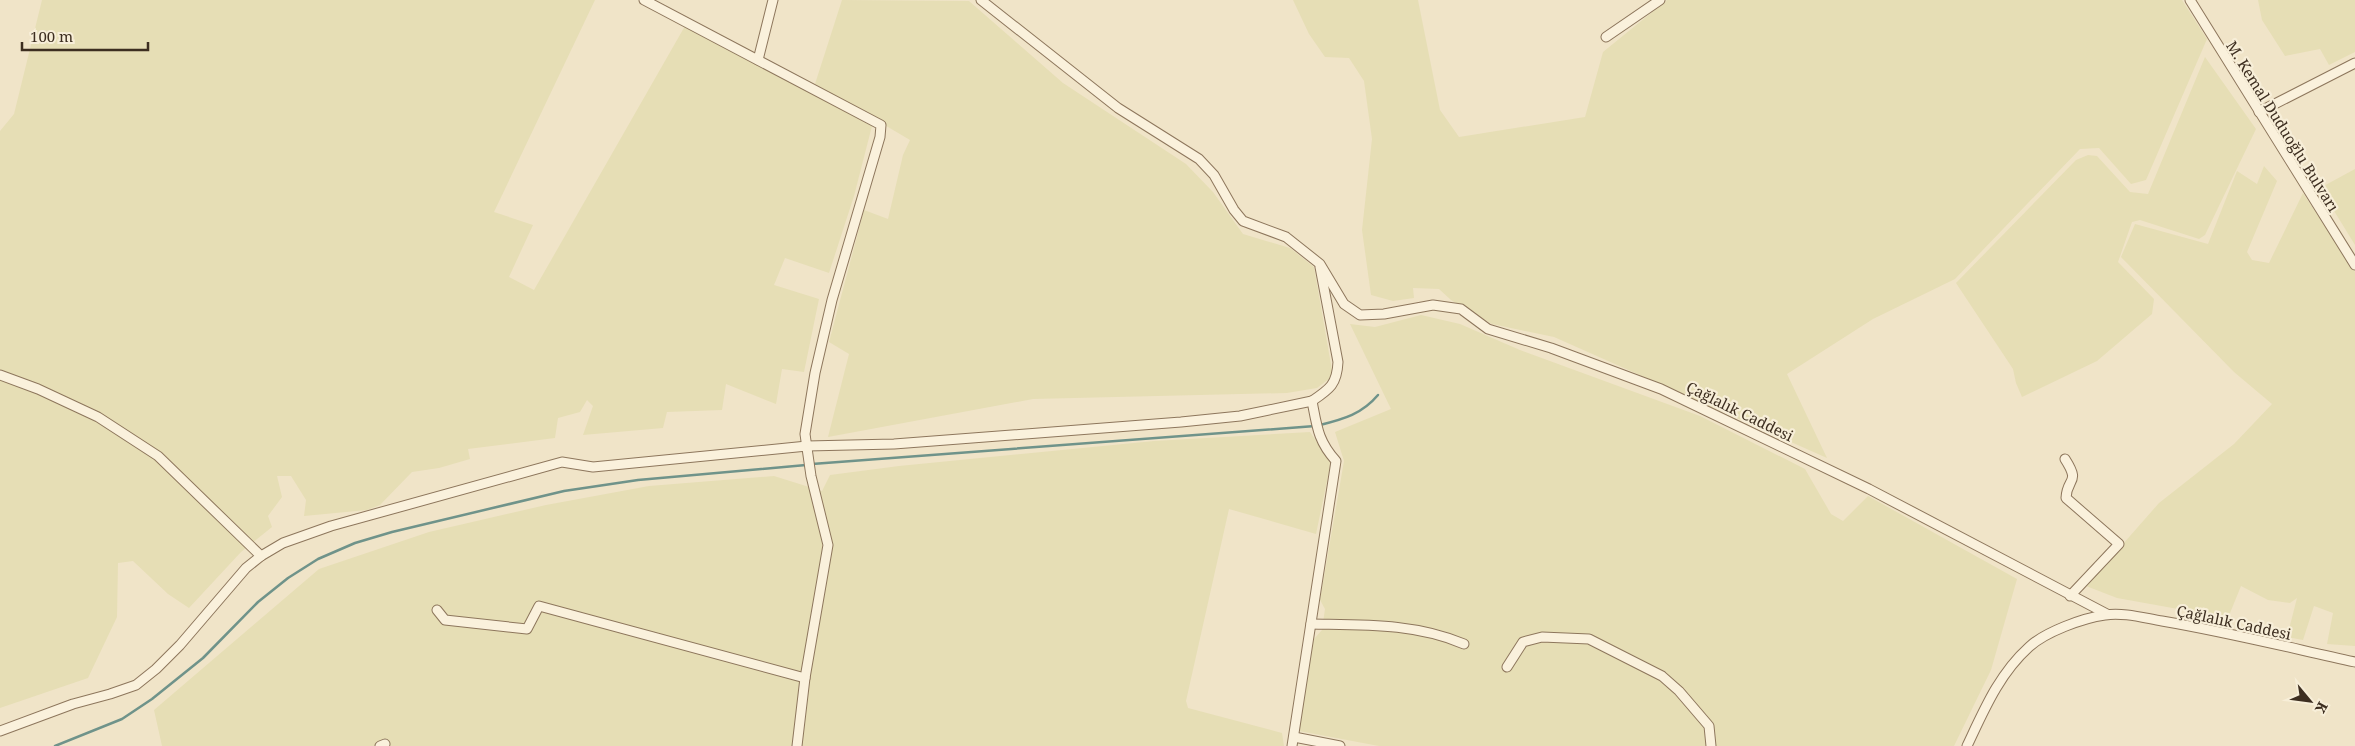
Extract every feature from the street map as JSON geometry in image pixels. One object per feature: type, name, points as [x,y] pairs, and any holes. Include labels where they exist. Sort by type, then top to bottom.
[{"type":"street","points":[[644,0],[881,125],[880,137],[830,309],[805,434],[811,476],[828,545],[805,678],[797,746]]},
{"type":"street","points":[[758,60],[773,0]]},
{"type":"street","points":[[0,731],[73,704],[136,685],[156,669],[180,645],[246,568],[261,556],[282,544],[332,526],[562,462],[593,467],[1181,422],[1240,416],[1312,401],[1330,390],[1337,374],[1338,362],[1320,264],[1286,237],[1243,221],[1234,210],[1214,174],[1199,159],[1118,108],[981,0]]},
{"type":"street","points":[[1606,37],[1660,0]]},
{"type":"street","name":"M. Kemal Duduoğlu Bulvarı","points":[[2190,0],[2355,265]]},
{"type":"street","points":[[2259,112],[2355,64]]},
{"type":"street","name":"Çağlalık Caddesi","points":[[1320,264],[1344,304],[1360,315],[1384,314],[1433,305],[1461,309],[1488,329],[1551,348],[1661,389],[1869,489],[2106,614],[2182,624],[2355,662]]},
{"type":"street","points":[[0,375],[38,389],[98,417],[158,456],[261,556]]},
{"type":"street","points":[[1312,401],[1319,438],[1324,448],[1336,461],[1293,742],[1340,746]]},
{"type":"street","points":[[2065,459],[2073,471],[2074,480],[2066,498],[2118,544],[2070,596]]},
{"type":"street","points":[[437,610],[445,620],[527,628],[539,606],[805,678]]},
{"type":"street","name":"Çağlalık Caddesi","points":[[1967,746],[1994,690],[2011,665],[2030,645],[2058,630],[2106,614]]},
{"type":"street","points":[[1311,624],[1380,625],[1420,630],[1442,634],[1464,644]]},
{"type":"street","points":[[1507,667],[1523,642],[1542,637],[1589,639],[1662,676],[1680,691],[1709,726],[1711,746]]},
{"type":"shaded area","points":[[42,0],[595,0],[494,212],[533,225],[509,277],[534,290],[685,26],[872,126],[854,196],[829,273],[785,258],[774,285],[819,299],[804,372],[782,369],[776,404],[726,384],[722,410],[667,412],[663,428],[583,435],[593,406],[587,400],[580,412],[558,418],[555,438],[468,449],[470,459],[439,468],[412,472],[380,505],[367,510],[304,516],[306,500],[291,476],[277,476],[282,497],[268,516],[272,527],[241,552],[189,608],[168,594],[133,561],[118,563],[117,617],[88,678],[0,708],[0,131],[14,114]]},
{"type":"shaded area","points":[[842,0],[969,1],[1063,83],[1186,164],[1213,192],[1243,234],[1290,248],[1314,267],[1333,376],[1317,388],[1287,393],[1033,399],[828,437],[849,354],[829,342],[864,210],[888,219],[903,155],[910,140],[815,84]]},
{"type":"shaded area","points":[[1293,0],[1418,0],[1440,110],[1459,137],[1585,117],[1603,52],[1667,0],[2182,0],[2207,39],[2146,180],[2131,184],[2099,148],[2080,149],[1955,279],[1873,319],[1787,374],[1827,458],[1554,337],[1492,324],[1451,300],[1439,289],[1413,288],[1414,298],[1393,301],[1371,295],[1362,230],[1372,139],[1364,81],[1349,58],[1325,57],[1309,34]]},
{"type":"shaded area","points":[[2258,0],[2355,0],[2355,52],[2329,65],[2320,49],[2285,56],[2262,20]]},
{"type":"shaded area","points":[[2205,57],[2256,129],[2205,235],[2199,239],[2140,220],[2132,222],[2118,262],[2154,299],[2152,314],[2097,361],[2022,397],[2013,369],[1956,283],[2076,160],[2088,155],[2097,156],[2130,192],[2148,194]]},
{"type":"shaded area","points":[[2264,166],[2277,181],[2247,252],[2252,260],[2269,263],[2303,193],[2355,272],[2355,646],[2327,644],[2333,613],[2314,606],[2303,640],[2287,637],[2297,598],[2290,603],[2268,600],[2241,586],[2228,618],[2117,598],[2086,586],[2159,503],[2234,444],[2272,404],[2234,372],[2121,257],[2135,224],[2208,244],[2237,171],[2257,184]]},
{"type":"shaded area","points":[[2355,169],[2355,245],[2320,188]]},
{"type":"shaded area","points":[[1421,315],[1460,324],[1520,350],[1700,416],[1805,469],[1831,514],[1843,521],[1868,496],[2017,579],[1991,670],[1954,746],[1379,746],[1299,731],[1307,667],[1314,639],[1322,630],[1325,609],[1320,600],[1344,461],[1335,432],[1391,409],[1350,324],[1375,327]]},
{"type":"shaded area","points":[[1310,432],[1331,462],[1316,534],[1229,509],[1186,701],[1188,708],[1282,733],[1284,746],[162,746],[154,710],[319,569],[429,532],[546,505],[649,486],[774,476],[822,491],[830,475],[899,466],[1154,441]]},
{"type":"waterway","points":[[1320,425],[1352,415],[1366,407],[1378,395]]},
{"type":"waterway","points":[[812,464],[1315,426]]},
{"type":"waterway","points":[[55,746],[122,719],[152,699],[203,658],[258,602],[288,578],[318,559],[355,543],[392,532],[564,491],[638,480],[806,465]]}]
